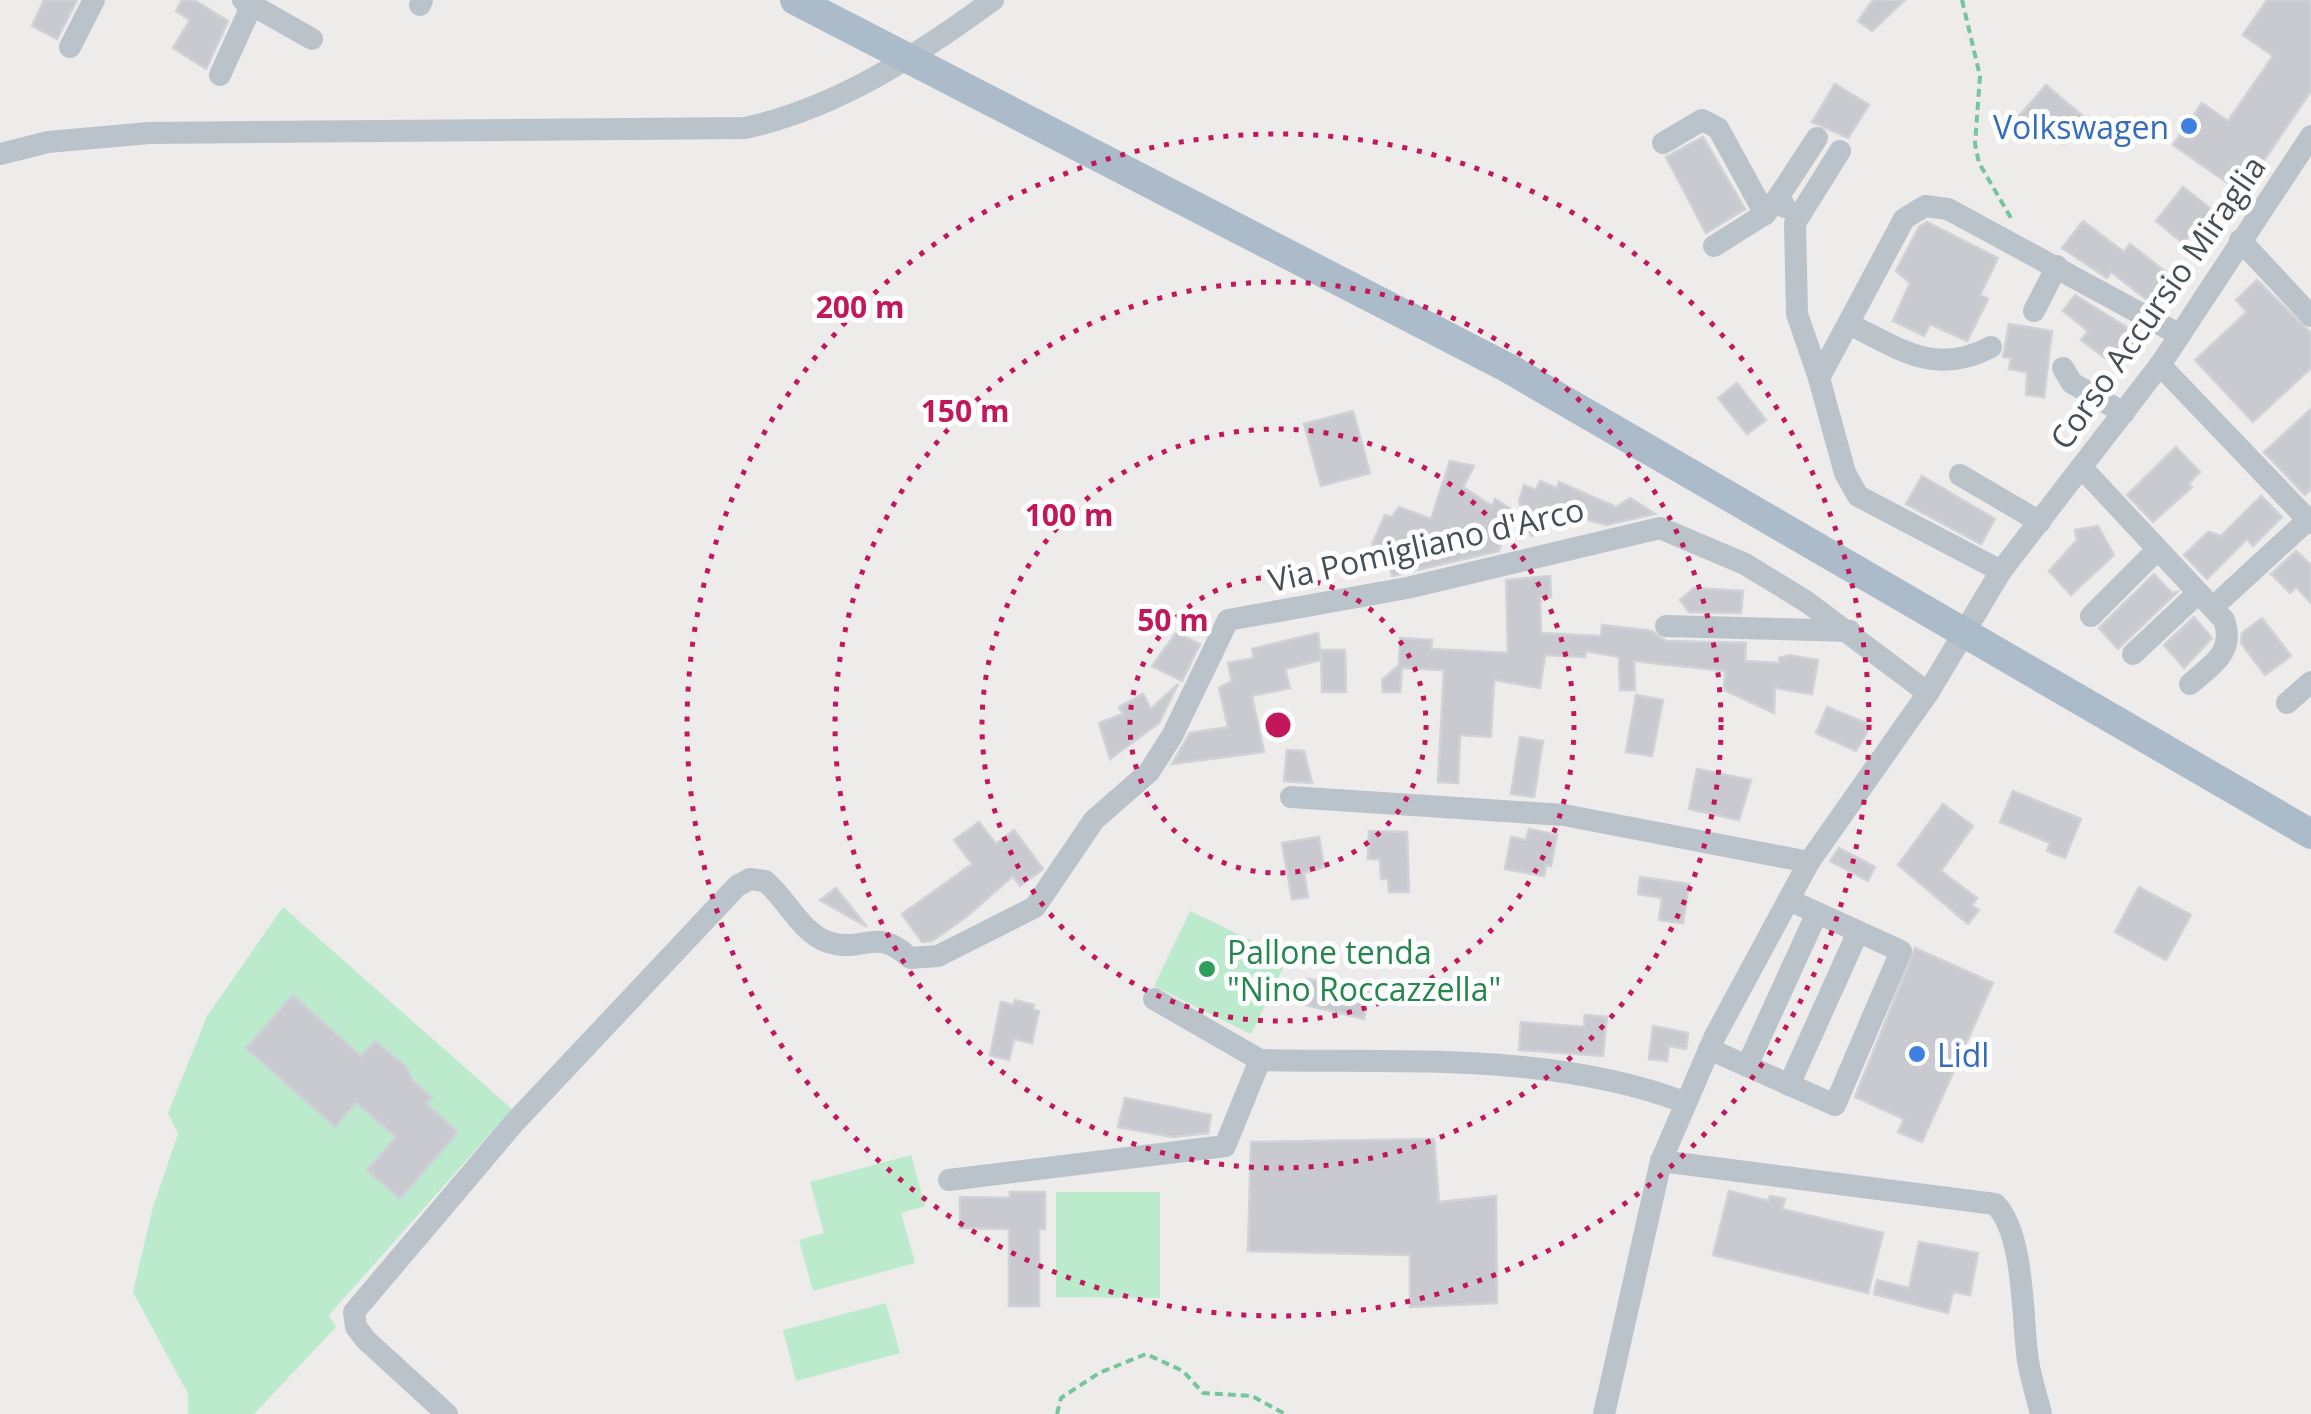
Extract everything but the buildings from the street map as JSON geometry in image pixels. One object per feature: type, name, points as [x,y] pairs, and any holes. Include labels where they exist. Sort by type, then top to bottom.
[{"type":"main road","points":[[795,0],[1482,354],[2311,834]]},
{"type":"street","points":[[70,47],[94,0]]},
{"type":"street","points":[[0,154],[48,142],[148,133],[745,128],[793,116],[840,97],[993,0]]},
{"type":"street","points":[[220,76],[249,2],[312,39]]},
{"type":"street","points":[[1663,143],[1702,120],[1718,128],[1772,205],[1795,223]]},
{"type":"street","name":"Corso Accursio Miraglia","points":[[1932,686],[1982,600],[2160,365],[2311,136]]},
{"type":"street","points":[[1714,246],[1772,205],[1817,138]]},
{"type":"street","points":[[1840,151],[1795,223],[1797,314],[1846,473],[1858,496],[2002,571]]},
{"type":"street","points":[[1818,378],[1851,325],[1904,219],[1925,206],[1948,209],[2180,335]]},
{"type":"street","points":[[2240,240],[2311,316]]},
{"type":"street","points":[[2034,311],[2057,266]]},
{"type":"street","points":[[1851,325],[1916,357],[1941,361],[1966,360],[1991,347]]},
{"type":"street","points":[[2160,365],[2310,519],[2223,598]]},
{"type":"street","points":[[2064,368],[2072,383],[2124,413]]},
{"type":"street","points":[[2082,468],[2224,620],[2229,636],[2226,652],[2190,684]]},
{"type":"street","points":[[1960,474],[2040,522]]},
{"type":"street","name":"Via Pomigliano d'Arco","points":[[447,1414],[366,1340],[356,1327],[354,1312],[514,1123],[737,886],[750,879],[765,881],[786,907],[826,942],[849,944],[877,938],[893,942],[910,958],[938,956],[1035,907],[1085,830],[1149,772],[1172,736],[1228,620],[1406,588],[1660,528],[1745,564],[1932,686]]},
{"type":"street","points":[[2091,616],[2156,551]]},
{"type":"street","points":[[2133,654],[2197,594]]},
{"type":"street","points":[[1666,626],[1850,631]]},
{"type":"street","points":[[2287,703],[2311,682]]},
{"type":"street","points":[[1604,1414],[1661,1162],[1684,1102],[1810,862],[1932,686]]},
{"type":"street","points":[[1291,797],[1564,815],[1810,862]]},
{"type":"street","points":[[1709,1049],[1835,1105],[1902,952],[1789,900]]},
{"type":"street","points":[[1747,1066],[1817,913]]},
{"type":"street","points":[[1790,1085],[1858,932]]},
{"type":"street","points":[[1154,999],[1260,1060],[1488,1064],[1633,1083],[1684,1102]]},
{"type":"street","points":[[949,1180],[1225,1146],[1260,1060]]},
{"type":"street","points":[[1661,1162],[1995,1204],[2003,1212],[2014,1242],[2029,1366],[2041,1414]]},
{"type":"path","points":[[1962,0],[1980,76],[1975,144],[1979,163],[2011,220]]},
{"type":"path","points":[[1057,1414],[1062,1398],[1098,1373],[1146,1354],[1183,1371],[1204,1393],[1252,1396],[1285,1414]]},
{"type":"green space","points":[[283,907],[512,1109],[329,1315],[336,1327],[254,1414],[188,1414],[188,1394],[133,1292],[153,1207],[178,1134],[168,1113],[207,1016]]},
{"type":"green space","points":[[1190,911],[1288,958],[1251,1034],[1154,986]]},
{"type":"green space","points":[[911,1155],[925,1206],[901,1213],[915,1263],[813,1291],[799,1240],[824,1233],[810,1182]]},
{"type":"green space","points":[[1056,1192],[1160,1192],[1160,1298],[1056,1297]]},
{"type":"green space","points":[[886,1303],[900,1353],[796,1381],[783,1330]]},
{"type":"place","name":"Volkswagen","points":[[2189,126]]},
{"type":"place","name":"Pallone tenda \"Nino Roccazzella\"","points":[[1207,969]]},
{"type":"place","name":"Lidl","points":[[1917,1054]]}]
